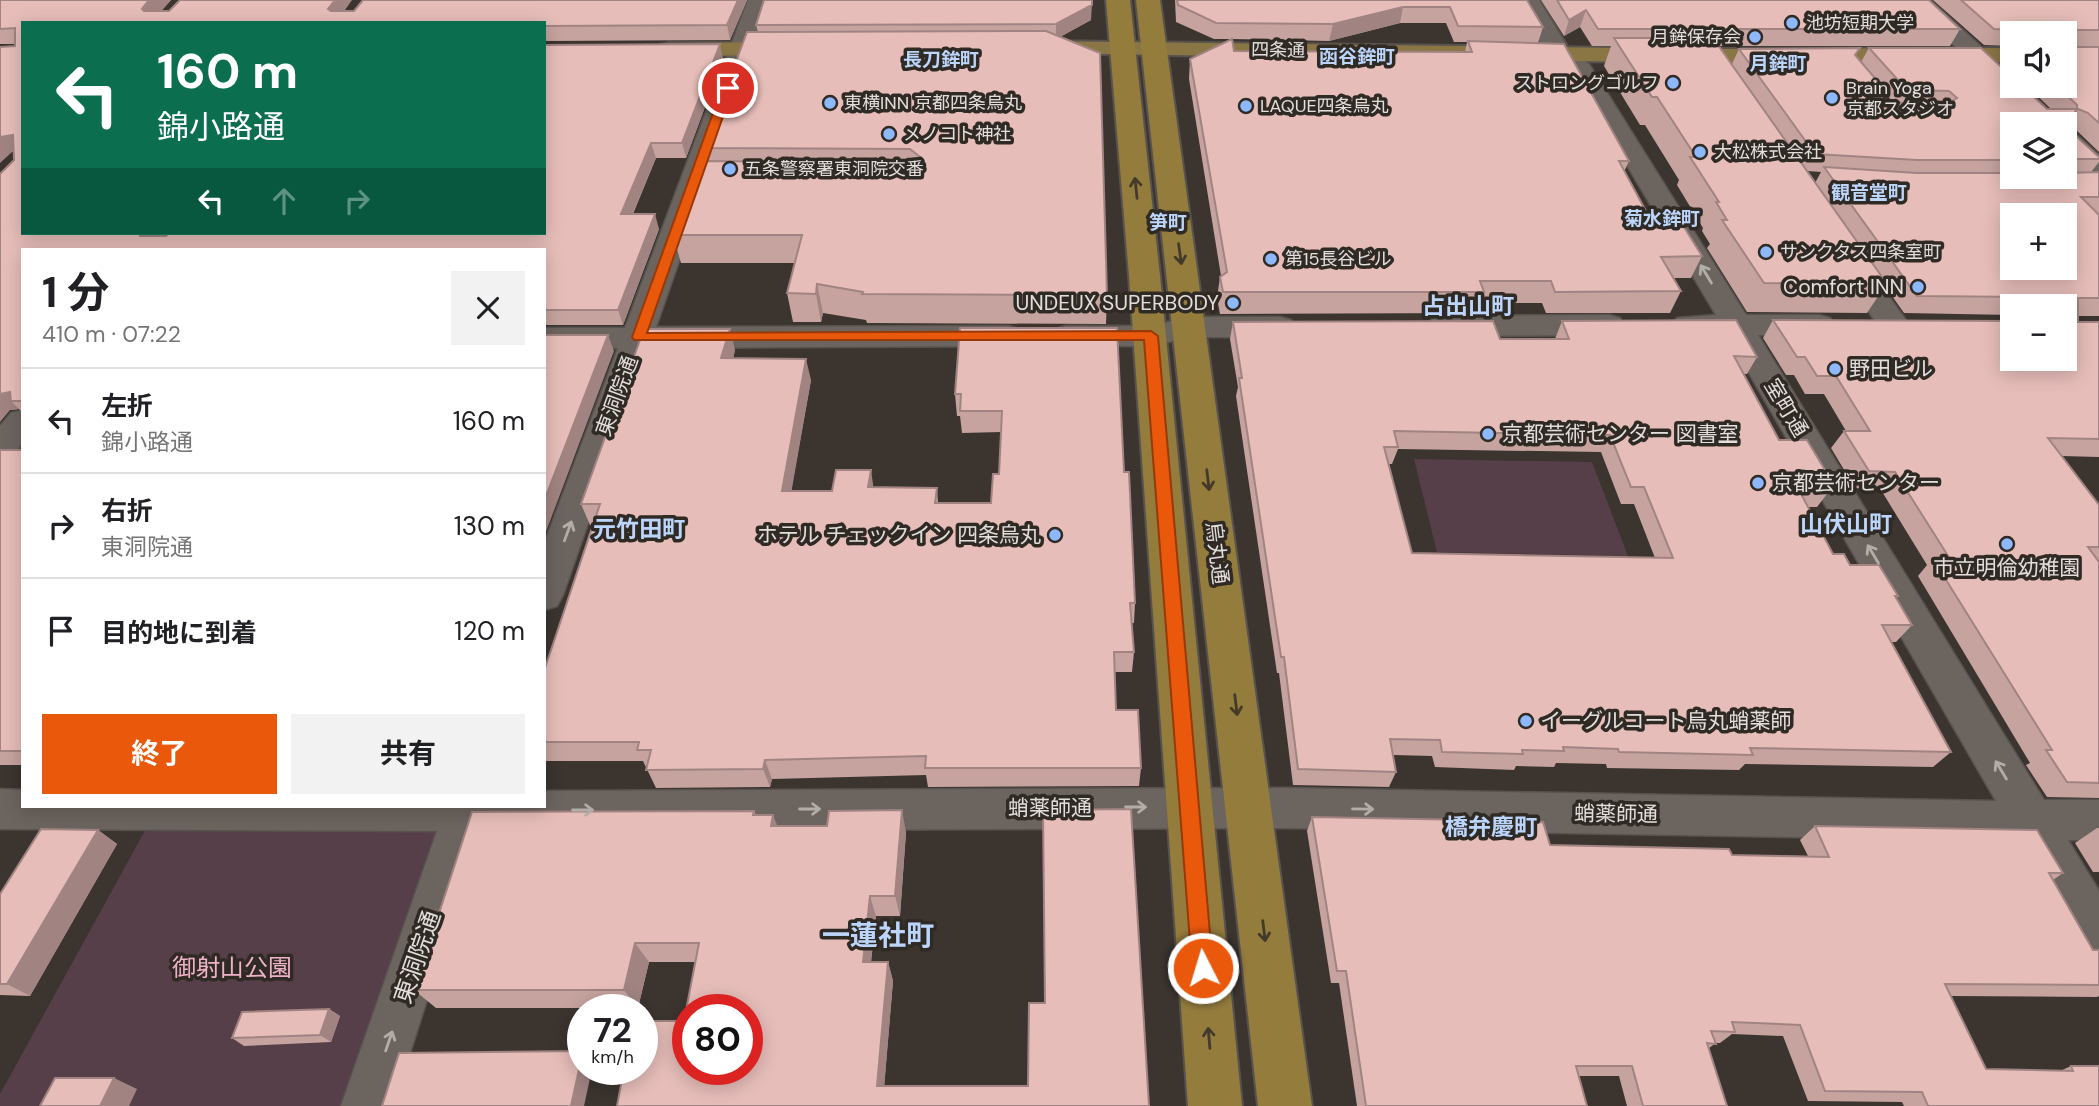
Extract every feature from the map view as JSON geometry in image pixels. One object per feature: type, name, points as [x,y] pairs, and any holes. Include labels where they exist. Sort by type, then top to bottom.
[{"type":"highway","points":[[1118,0],[1151,336],[1188,808],[1216,1106]]},
{"type":"highway","name":"烏丸通","points":[[1148,0],[1285,1106]]},
{"type":"main road","name":"四条通","points":[[1018,48],[1710,57],[2000,55]]},
{"type":"main road","points":[[652,50],[812,49]]},
{"type":"street","name":"東洞院通","points":[[546,590],[759,0]]},
{"type":"street","name":"室町通","points":[[1527,0],[1559,53],[1581,69],[1737,325],[2099,934]]},
{"type":"street","points":[[1917,0],[2038,112]]},
{"type":"street","points":[[1710,57],[1726,81]]},
{"type":"street","points":[[2077,149],[2099,169]]},
{"type":"street","points":[[1416,326],[1907,326],[1830,234]]},
{"type":"street","points":[[546,338],[1151,336],[1190,327],[1309,327]]},
{"type":"street","points":[[0,448],[21,423]]},
{"type":"street","name":"東洞院通","points":[[367,1106],[467,808]]},
{"type":"street","name":"蛸薬師通","points":[[0,809],[230,812],[467,808],[1249,808],[2099,820]]},
{"type":"green space","points":[[1414,459],[1592,462],[1628,556],[1437,552]]},
{"type":"green space","name":"御射山公園","points":[[147,827],[441,829],[341,1106],[0,1106],[0,1094]]},
{"type":"building","points":[[0,0],[149,0],[142,9],[144,11],[169,11],[180,0],[335,0],[328,9],[331,11],[354,11],[363,0],[738,0],[727,25],[546,26],[546,21],[21,21],[21,235],[546,235],[546,45],[720,44],[682,143],[651,143],[621,214],[655,214],[618,310],[546,310],[546,248],[21,248],[21,401],[11,401],[10,392],[0,394],[0,174],[14,160],[13,135],[0,137],[0,47],[15,46],[15,28],[0,29]]},
{"type":"building","points":[[764,0],[1092,0],[1092,5],[1056,24],[756,25]]},
{"type":"building","points":[[1177,0],[1527,0],[1543,27],[1458,26],[1450,7],[1403,7],[1333,24],[1216,23],[1178,5]]},
{"type":"building","points":[[1557,0],[1929,0],[1960,29],[1598,29],[1586,10],[1569,20]]},
{"type":"building","points":[[1961,0],[2099,0],[2099,30],[2077,30],[2077,21],[2000,21],[2000,29],[1994,29]]},
{"type":"building","points":[[1046,31],[1100,53],[1107,295],[862,294],[863,292],[817,284],[816,294],[787,293],[802,235],[673,235],[700,161],[910,163],[920,157],[910,149],[704,148],[747,32]]},
{"type":"building","points":[[1614,38],[1713,38],[1887,284],[1764,283],[1722,220],[1727,220],[1716,202],[1719,202],[1690,157],[1696,157],[1657,97],[1652,97]]},
{"type":"building","points":[[1232,39],[1234,51],[1472,52],[1468,41],[1564,44],[1629,161],[1619,161],[1655,228],[1684,227],[1702,256],[1661,257],[1681,291],[1555,292],[1551,281],[1480,281],[1484,292],[1223,292],[1220,277],[1227,272],[1190,59]]},
{"type":"building","points":[[2077,47],[2099,47],[2099,123],[2088,113],[2078,109],[2075,112],[2000,112],[2000,160],[1917,160],[1815,154],[1739,49],[1860,48],[1855,55],[1886,91],[1870,92],[1870,102],[1948,104],[1957,98],[1949,91],[1907,90],[1869,48],[1981,48],[2000,66],[2000,98],[2035,98],[2047,109],[2077,109],[2077,105],[2070,98],[2077,98]]},
{"type":"building","points":[[2077,137],[2099,157],[2077,159]]},
{"type":"building","points":[[1824,167],[1917,173],[2000,173],[2000,189],[2077,189],[2077,173],[2099,172],[2099,197],[2081,197],[2099,215],[2099,298],[2078,298],[2078,322],[2099,322],[2099,439],[2048,438],[2099,505],[2099,547],[2088,547],[2099,562],[2099,783],[2067,782],[2046,750],[2052,750],[1933,559],[1950,559],[1895,472],[1869,471],[1844,431],[1870,431],[1836,376],[1817,376],[1805,357],[1797,357],[1773,320],[2000,321],[2000,371],[2077,371],[2077,294],[2000,294],[2000,297],[1917,296]]},
{"type":"building","points":[[1736,320],[1757,357],[1734,356],[1779,440],[1807,440],[1825,470],[1819,470],[1830,490],[1799,490],[1833,554],[1844,554],[1850,565],[1879,565],[1898,596],[1895,596],[1912,625],[1882,625],[1951,752],[1750,748],[1753,755],[1619,752],[1618,749],[1563,747],[1564,751],[1522,750],[1523,754],[1442,752],[1440,740],[1390,739],[1396,772],[1298,769],[1284,657],[1281,657],[1233,322],[1493,321],[1500,339],[1569,339],[1562,321]],"holes":[[[1394,431],[1610,435],[1631,487],[1644,487],[1673,558],[1412,553],[1384,447],[1398,447]]]},
{"type":"building","points":[[960,328],[1117,328],[1124,472],[1129,472],[1135,603],[1130,603],[1134,652],[1114,652],[1116,710],[1138,710],[1141,768],[925,768],[926,756],[765,760],[763,769],[646,770],[651,750],[637,750],[639,742],[546,742],[546,665],[600,504],[581,504],[644,329],[730,329],[721,358],[806,359],[782,491],[832,491],[836,470],[871,470],[868,487],[937,488],[935,503],[991,503],[993,474],[999,474],[1002,411],[960,411],[961,394],[955,394]]},
{"type":"building","points":[[546,335],[608,335],[546,496]]},
{"type":"building","points":[[0,450],[21,450],[21,751],[0,751]]},
{"type":"building","points":[[1131,809],[1149,1106],[617,1106],[621,1085],[658,1085],[658,1021],[672,1021],[672,1085],[763,1085],[763,994],[689,994],[699,943],[635,943],[624,990],[414,990],[472,812],[754,811],[753,815],[773,815],[771,826],[827,826],[829,811],[902,810],[895,896],[870,896],[863,962],[888,962],[877,1086],[1028,1086],[1029,1003],[1045,1003],[1043,810]]},
{"type":"building","points":[[1312,817],[1471,820],[1472,823],[1543,822],[1550,845],[1729,849],[1732,855],[1829,857],[1815,826],[2037,830],[2063,873],[2049,873],[2093,950],[2099,950],[2099,985],[1945,984],[1986,1069],[2073,1071],[2071,1066],[2099,1066],[2099,1106],[1928,1106],[1922,1092],[1825,1091],[1800,1025],[1732,1022],[1735,1032],[1711,1031],[1716,1044],[1707,1043],[1727,1106],[1643,1106],[1632,1066],[1576,1066],[1587,1106],[1366,1106],[1346,971],[1337,971]]},
{"type":"building","points":[[41,829],[98,830],[7,984],[0,984],[0,894]]},
{"type":"building","points":[[329,1009],[320,1035],[232,1038],[242,1012]]},
{"type":"building","points":[[567,1051],[567,1085],[576,1085],[571,1106],[382,1106],[399,1053]]},
{"type":"building","points":[[55,1078],[114,1078],[100,1106],[40,1106]]},
{"type":"place","name":"池坊短期大学","points":[[1792,23]]},
{"type":"place","name":"月鉾保存会","points":[[1755,37]]},
{"type":"place","name":"ストロングゴルフ","points":[[1673,83]]},
{"type":"place","name":"Brain Yoga 京都スタジオ","points":[[1832,98]]},
{"type":"place","name":"東横INN 京都四条烏丸","points":[[830,103]]},
{"type":"place","name":"LAQUE四条烏丸","points":[[1246,106]]},
{"type":"place","name":"メノコト神社","points":[[889,134]]},
{"type":"place","name":"大松株式会社","points":[[1700,152]]},
{"type":"place","name":"五条警察署東洞院交番","points":[[730,169]]},
{"type":"place","name":"サンクタス四条室町","points":[[1766,252]]},
{"type":"place","name":"第15長谷ビル","points":[[1271,259]]},
{"type":"place","name":"Comfort INN","points":[[1918,287]]},
{"type":"place","name":"UNDEUX SUPERBODY","points":[[1233,303]]},
{"type":"place","name":"野田ビル","points":[[1835,369]]},
{"type":"place","name":"京都芸術センター 図書室","points":[[1488,434]]},
{"type":"place","name":"京都芸術センター","points":[[1758,483]]},
{"type":"place","name":"ホテル チェックイン 四条烏丸","points":[[1055,535]]},
{"type":"place","name":"市立明倫幼稚園","points":[[2007,544]]},
{"type":"place","name":"イーグルコート烏丸蛸薬師","points":[[1526,721]]},
{"type":"district","name":"函谷鉾町","points":[[1357,56]]},
{"type":"district","name":"長刀鉾町","points":[[941,59]]},
{"type":"district","name":"月鉾町","points":[[1778,63]]},
{"type":"district","name":"観音堂町","points":[[1869,192]]},
{"type":"district","name":"菊水鉾町","points":[[1662,218]]},
{"type":"district","name":"笋町","points":[[1168,222]]},
{"type":"district","name":"占出山町","points":[[1468,306]]},
{"type":"district","name":"山伏山町","points":[[1846,524]]},
{"type":"district","name":"元竹田町","points":[[639,529]]},
{"type":"district","name":"橋弁慶町","points":[[1491,827]]},
{"type":"district","name":"一蓮社町","points":[[878,935]]},
{"type":"route","points":[[728,88],[639,337],[1151,336],[1203,968]]}]
